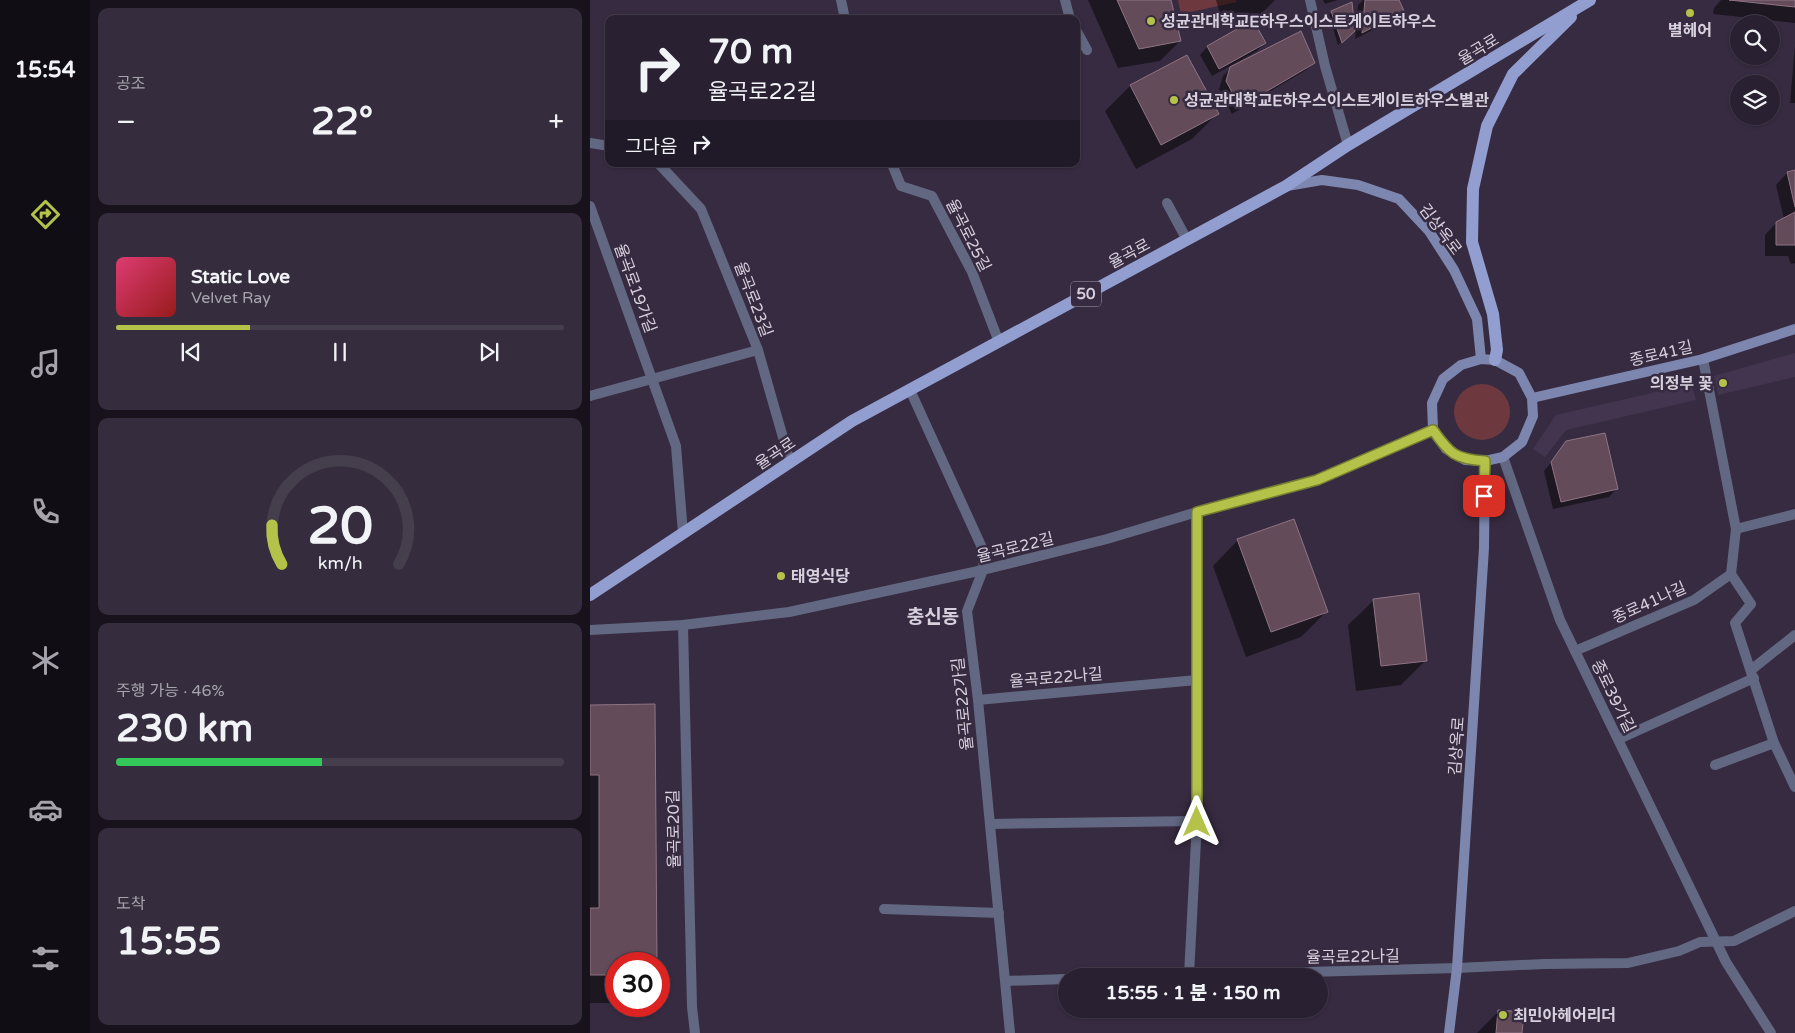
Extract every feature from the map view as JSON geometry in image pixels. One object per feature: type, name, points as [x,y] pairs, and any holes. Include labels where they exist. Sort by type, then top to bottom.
[{"type":"main road","name":"율곡로","points":[[590,595],[852,421],[1286,186],[1348,146],[1589,1]]},
{"type":"main road","points":[[1495,360],[1497,350],[1492,314],[1472,242],[1472,189],[1487,126],[1513,74],[1589,1]]},
{"type":"street","points":[[841,0],[844,15]]},
{"type":"street","points":[[1065,0],[1069,15]]},
{"type":"street","points":[[1310,0],[1325,66],[1348,146]]},
{"type":"street","points":[[1080,38],[1087,50]]},
{"type":"street","points":[[590,143],[605,145]]},
{"type":"street","name":"율곡로23길","points":[[662,167],[701,209],[758,350],[790,462]]},
{"type":"street","name":"율곡로25길","points":[[893,167],[901,186],[932,196],[972,272],[999,342]]},
{"type":"street","name":"김상옥로","points":[[1286,186],[1322,180],[1358,185],[1399,199],[1429,231],[1454,270],[1477,320],[1481,359]]},
{"type":"street","points":[[1167,203],[1187,240]]},
{"type":"street","name":"율곡로19가길","points":[[590,206],[653,380]]},
{"type":"street","name":"종로41길","points":[[1532,398],[1703,358],[1795,329]]},
{"type":"street","points":[[590,396],[758,350]]},
{"type":"street","points":[[1703,358],[1736,529],[1731,574],[1751,604],[1735,623],[1774,743],[1795,787]]},
{"type":"street","points":[[1481,359],[1495,360],[1520,372],[1532,398],[1533,416],[1522,442],[1503,457],[1485,461],[1465,460],[1446,449],[1433,430],[1432,403],[1443,380],[1461,365],[1481,359]]},
{"type":"street","points":[[653,380],[676,446],[683,533]]},
{"type":"street","name":"율곡로22가길","points":[[910,390],[984,552],[982,570],[967,610],[978,700],[1010,1033]]},
{"type":"street","name":"율곡로22길","points":[[590,630],[683,625],[789,612],[982,570],[1107,539],[1197,512],[1317,480],[1433,430]]},
{"type":"street","name":"종로39가길","points":[[1503,457],[1560,620],[1726,962],[1771,1033]]},
{"type":"street","name":"김상옥로","points":[[1449,1033],[1457,968],[1484,548],[1485,461]]},
{"type":"street","points":[[1189,968],[1197,822],[1197,512]]},
{"type":"street","points":[[1736,529],[1795,514]]},
{"type":"street","name":"종로41나길","points":[[1575,651],[1694,600],[1731,574]]},
{"type":"street","name":"율곡로20길","points":[[683,625],[692,1007],[695,1033]]},
{"type":"street","points":[[1619,739],[1752,674],[1795,635]]},
{"type":"street","name":"율곡로22나길","points":[[978,700],[1197,680]]},
{"type":"street","points":[[1715,765],[1774,743]]},
{"type":"street","points":[[990,824],[1197,822]]},
{"type":"street","points":[[884,909],[999,913]]},
{"type":"street","points":[[1457,968],[1628,963],[1679,951],[1700,942],[1734,941],[1795,911]]},
{"type":"street","name":"율곡로22나길","points":[[1328,971],[1457,968]]},
{"type":"street","points":[[1006,981],[1058,979]]},
{"type":"shaded area","points":[[1178,0],[1236,0],[1237,2],[1181,14]]},
{"type":"shaded area","points":[[1795,353],[1795,377],[1718,395],[1714,376]]},
{"type":"shaded area","points":[[1482,384],[1502,392],[1510,412],[1502,432],[1482,440],[1462,432],[1454,412],[1462,392]]},
{"type":"shaded area","points":[[1691,384],[1696,400],[1566,430],[1545,457],[1533,449],[1556,415]]},
{"type":"building","name":"성균관대학교E하우스이스트게이트하우스","points":[[1117,0],[1171,0],[1181,41],[1139,49]]},
{"type":"building","points":[[1365,0],[1399,0],[1404,11],[1362,33]]},
{"type":"building","points":[[1729,0],[1795,0],[1795,7]]},
{"type":"building","points":[[1352,2],[1355,31],[1342,43],[1331,11]]},
{"type":"building","points":[[1253,20],[1266,43],[1219,69],[1207,46]]},
{"type":"building","points":[[1301,31],[1315,63],[1240,107],[1226,81],[1230,67]]},
{"type":"building","name":"성균관대학교E하우스이스트게이트하우스별관","points":[[1187,55],[1219,114],[1161,145],[1130,85]]},
{"type":"building","points":[[1795,170],[1795,207],[1787,172]]},
{"type":"building","points":[[1795,212],[1795,245],[1776,245],[1776,222]]},
{"type":"building","points":[[1605,433],[1618,489],[1561,502],[1551,462],[1566,441]]},
{"type":"building","points":[[1294,519],[1328,612],[1271,632],[1237,539]]},
{"type":"building","points":[[1419,593],[1427,661],[1381,666],[1373,599]]},
{"type":"building","points":[[655,704],[657,952],[605,952],[605,975],[590,975],[590,908],[599,908],[599,775],[590,775],[590,705]]},
{"type":"building","points":[[1498,1010],[1524,1012],[1522,1033],[1496,1033]]},
{"type":"place","name":"별헤어","points":[[1690,13]]},
{"type":"place","name":"성균관대학교E하우스이스트게이트하우스","points":[[1151,21]]},
{"type":"place","name":"성균관대학교E하우스이스트게이트하우스별관","points":[[1174,100]]},
{"type":"place","name":"의정부 꽃","points":[[1723,383]]},
{"type":"place","name":"태영식당","points":[[781,576]]},
{"type":"place","name":"최민아헤어리더","points":[[1503,1015]]},
{"type":"district","name":"충신동","points":[[933,616]]},
{"type":"route","points":[[1197,822],[1197,512],[1317,480],[1433,430],[1446,449],[1465,460],[1485,461],[1484,496]]}]
